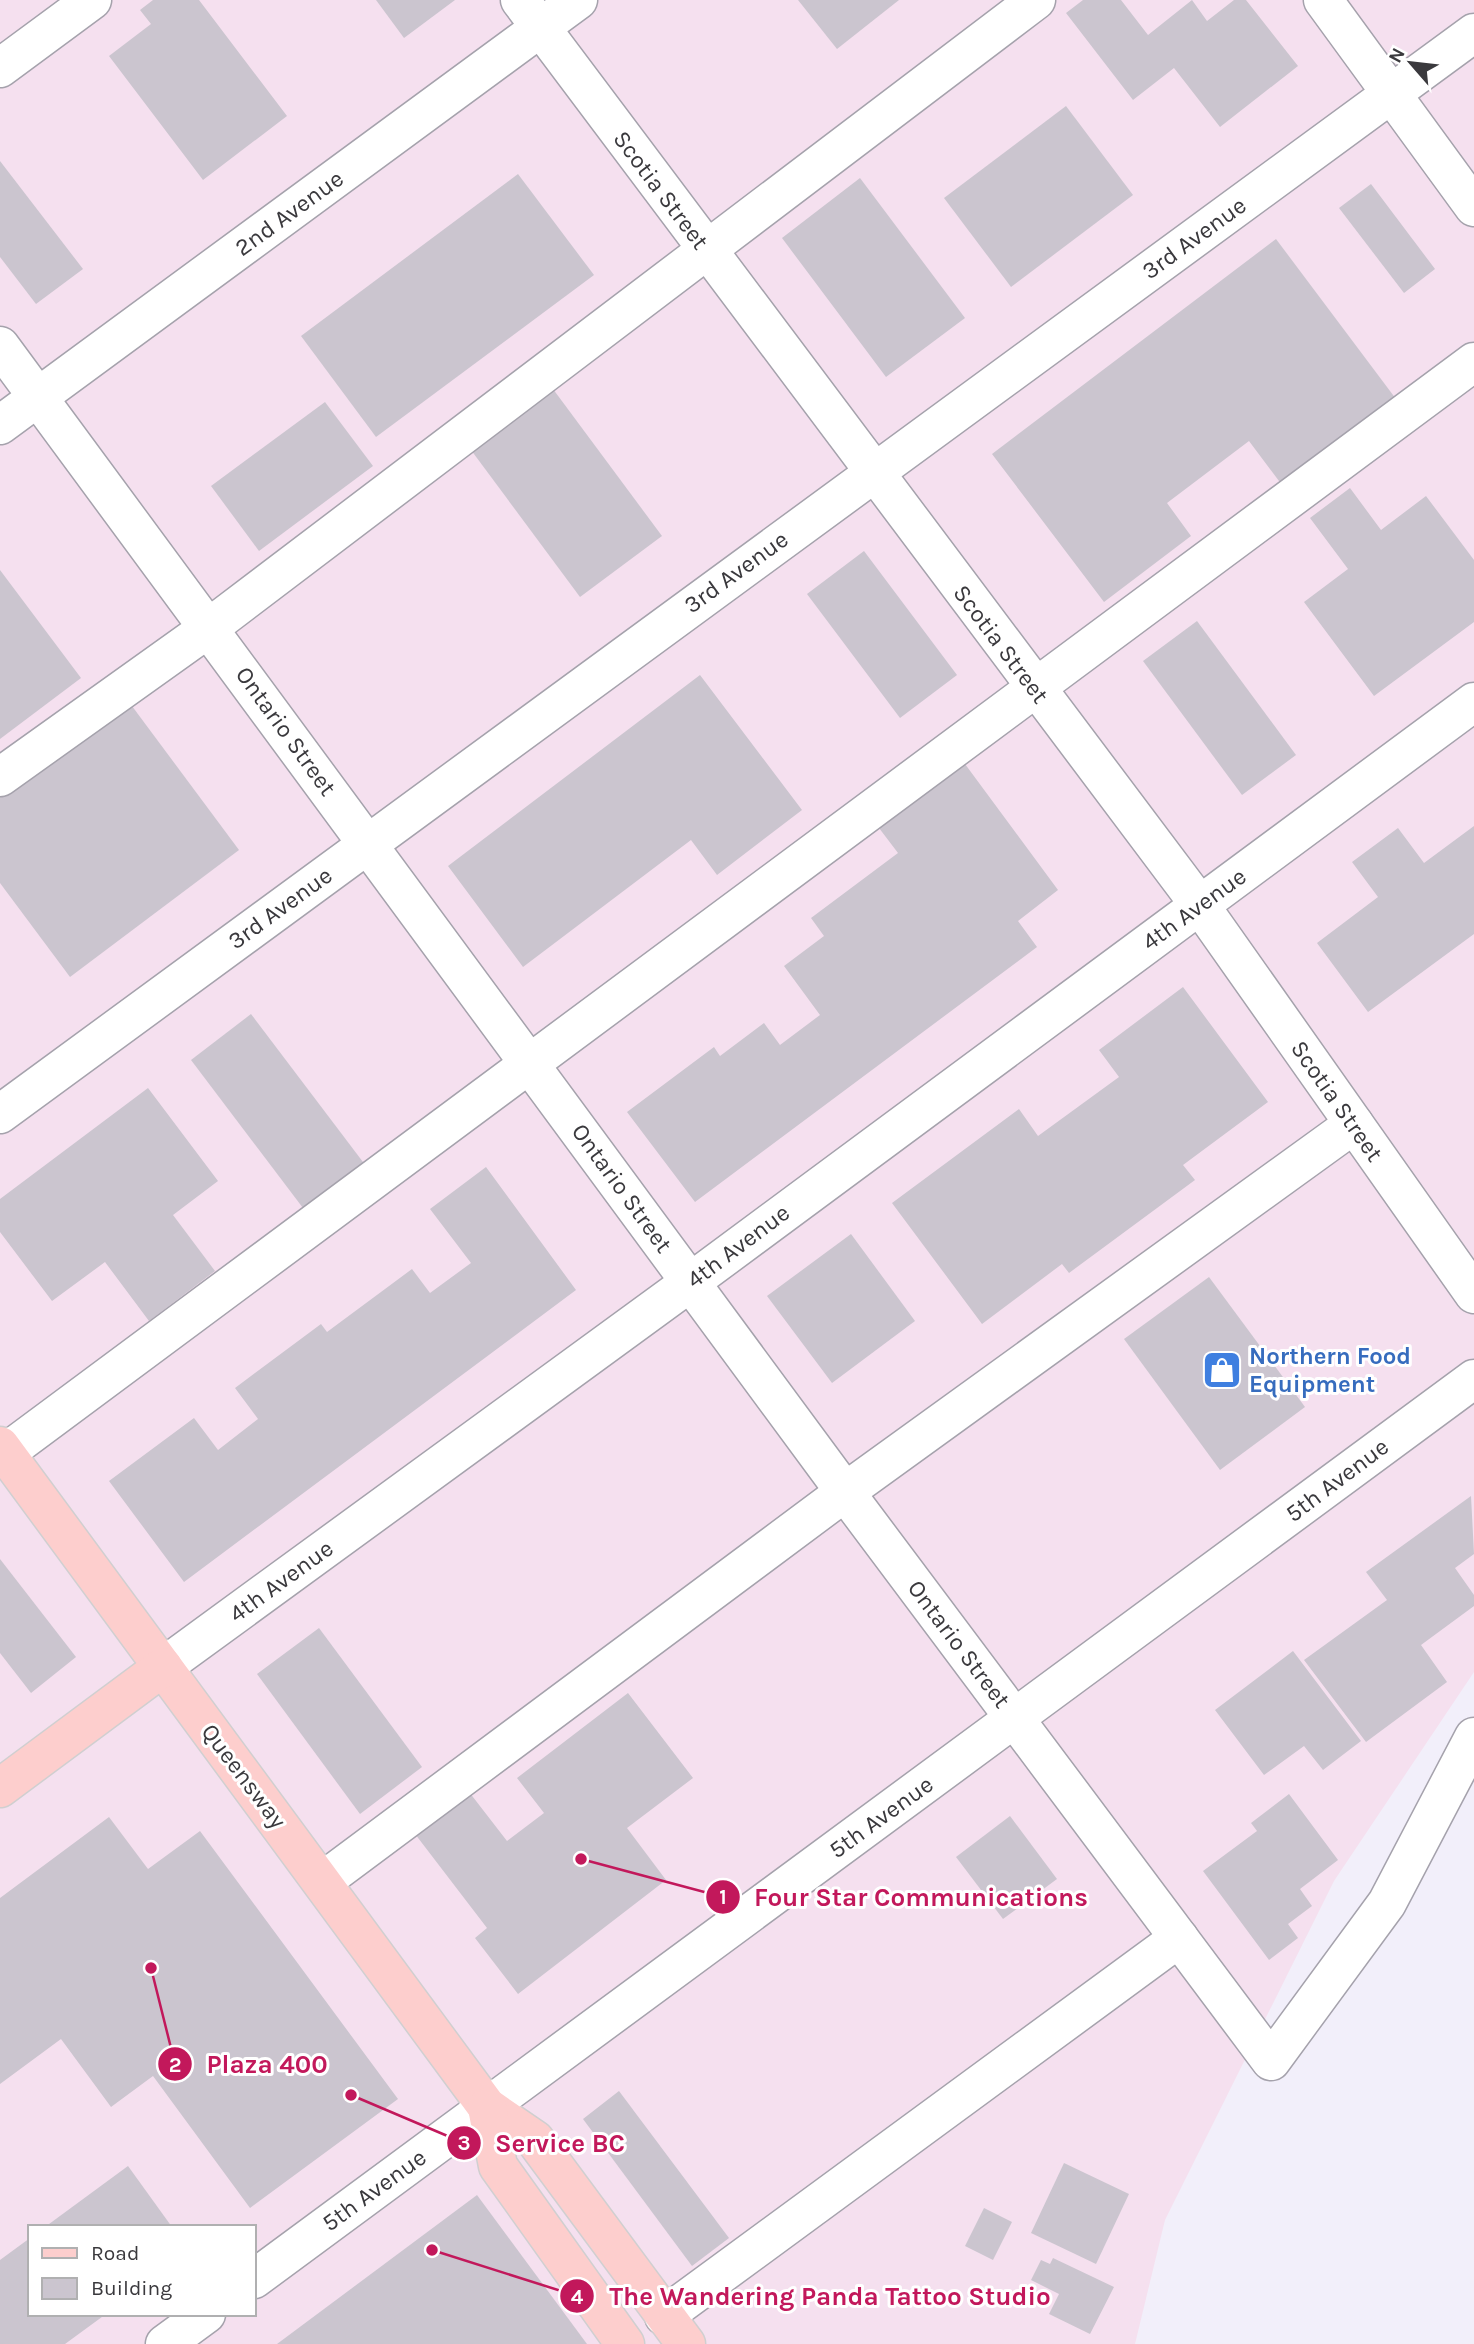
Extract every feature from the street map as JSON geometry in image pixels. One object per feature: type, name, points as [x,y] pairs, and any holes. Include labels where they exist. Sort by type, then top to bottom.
[{"type":"main road","name":"Queensway","points":[[2,1452],[323,1881],[487,2107],[535,2140],[675,2330]]},
{"type":"main road","name":"4th Avenue","points":[[0,1788],[163,1667]]},
{"type":"main road","name":"Queensway","points":[[487,2107],[498,2166],[625,2344]]},
{"type":"street","points":[[0,68],[92,0]]},
{"type":"street","name":"2nd Avenue","points":[[0,425],[530,14],[578,0]]},
{"type":"street","points":[[0,777],[210,627],[1036,0]]},
{"type":"street","points":[[1323,0],[1474,207]]},
{"type":"street","name":"Scotia Street","points":[[530,14],[1199,904],[1474,1294]]},
{"type":"street","name":"3rd Avenue","points":[[0,1114],[1474,33]]},
{"type":"street","name":"Ontario Street","points":[[0,346],[210,627],[845,1492],[1271,2062],[1387,1903],[1474,1737]]},
{"type":"street","points":[[2,1452],[531,1063],[1474,362]]},
{"type":"street","name":"4th Avenue","points":[[163,1667],[692,1281],[1474,702]]},
{"type":"street","points":[[323,1881],[845,1492],[1354,1124]]},
{"type":"street","name":"5th Avenue","points":[[256,2278],[1474,1378]]},
{"type":"street","points":[[675,2330],[1179,1938]]},
{"type":"street","points":[[166,2344],[203,2316]]},
{"type":"shaded area","points":[[0,0],[1474,0],[1474,1672],[1334,1881],[1165,2220],[1135,2344],[0,2344]]},
{"type":"building","points":[[153,0],[199,0],[287,116],[203,180],[109,56],[151,24],[140,10]]},
{"type":"building","points":[[376,0],[455,0],[404,38]]},
{"type":"building","points":[[798,0],[899,0],[837,49]]},
{"type":"building","points":[[1083,0],[1121,0],[1148,35],[1192,0],[1207,21],[1234,0],[1246,0],[1298,66],[1220,127],[1174,68],[1133,100],[1066,13]]},
{"type":"building","points":[[1066,106],[1133,195],[1011,287],[944,198]]},
{"type":"building","points":[[0,161],[83,269],[36,304],[0,257]]},
{"type":"building","points":[[518,174],[594,275],[376,437],[301,336]]},
{"type":"building","points":[[860,178],[965,318],[886,377],[782,238]]},
{"type":"building","points":[[1371,184],[1435,269],[1404,293],[1339,208]]},
{"type":"building","points":[[1276,239],[1396,399],[1282,485],[1249,441],[1167,503],[1191,536],[1104,602],[992,454]]},
{"type":"building","points":[[553,389],[662,536],[580,597],[471,450]]},
{"type":"building","points":[[325,402],[373,466],[259,551],[211,486]]},
{"type":"building","points":[[1350,488],[1381,530],[1426,496],[1474,560],[1474,622],[1374,696],[1304,602],[1348,569],[1310,518]]},
{"type":"building","points":[[864,551],[957,675],[900,718],[807,594]]},
{"type":"building","points":[[0,570],[81,678],[0,739]]},
{"type":"building","points":[[1197,621],[1296,755],[1242,795],[1143,661]]},
{"type":"building","points":[[700,675],[802,810],[717,875],[691,840],[523,967],[448,866]]},
{"type":"building","points":[[126,698],[239,850],[70,977],[0,883],[0,792]]},
{"type":"building","points":[[965,764],[1058,890],[1018,921],[1037,947],[695,1202],[627,1112],[714,1047],[720,1056],[764,1023],[780,1045],[820,1015],[784,966],[824,936],[811,918],[898,853],[879,828]]},
{"type":"building","points":[[1474,826],[1474,934],[1368,1012],[1317,943],[1378,897],[1352,862],[1398,828],[1424,863]]},
{"type":"building","points":[[1183,987],[1268,1102],[1183,1165],[1195,1180],[1069,1273],[1062,1264],[982,1324],[892,1203],[1019,1109],[1038,1136],[1119,1077],[1099,1050]]},
{"type":"building","points":[[251,1014],[366,1166],[306,1212],[191,1060]]},
{"type":"building","points":[[148,1088],[218,1181],[173,1215],[215,1271],[149,1321],[105,1262],[52,1301],[0,1232],[0,1199]]},
{"type":"building","points":[[486,1167],[576,1290],[184,1582],[109,1481],[194,1418],[218,1450],[258,1419],[235,1388],[321,1324],[327,1332],[412,1269],[430,1293],[471,1263],[430,1209]]},
{"type":"building","points":[[851,1234],[915,1321],[832,1383],[767,1296]]},
{"type":"building","points":[[1209,1277],[1305,1407],[1220,1470],[1124,1339]]},
{"type":"building","points":[[1471,1496],[1474,1554],[1455,1568],[1474,1595],[1474,1606],[1421,1645],[1447,1682],[1366,1742],[1304,1660],[1387,1600],[1366,1572]]},
{"type":"building","points":[[0,1559],[76,1657],[31,1693],[0,1653]]},
{"type":"building","points":[[319,1628],[422,1767],[360,1814],[257,1674]]},
{"type":"building","points":[[1293,1651],[1361,1741],[1323,1770],[1304,1746],[1264,1775],[1215,1710]]},
{"type":"building","points":[[628,1693],[693,1778],[627,1828],[666,1880],[518,1994],[475,1938],[487,1928],[412,1830],[466,1788],[507,1841],[544,1813],[517,1778]]},
{"type":"building","points":[[1289,1794],[1338,1860],[1300,1889],[1312,1906],[1288,1924],[1298,1938],[1269,1960],[1203,1871],[1257,1831],[1251,1823]]},
{"type":"building","points":[[1010,1816],[1057,1879],[1003,1919],[956,1857]]},
{"type":"building","points":[[109,1817],[148,1869],[200,1831],[398,2099],[250,2208],[153,2076],[111,2107],[61,2039],[0,2084],[0,1898]]},
{"type":"building","points":[[619,2091],[729,2238],[692,2266],[583,2119]]},
{"type":"building","points":[[1064,2163],[1129,2194],[1096,2264],[1031,2233]]},
{"type":"building","points":[[128,2166],[171,2225],[48,2225]]},
{"type":"building","points":[[477,2195],[587,2344],[277,2344]]},
{"type":"building","points":[[984,2208],[1012,2222],[993,2260],[965,2246]]},
{"type":"building","points":[[28,2239],[28,2316],[103,2316],[65,2344],[0,2344],[0,2260]]},
{"type":"building","points":[[1053,2258],[1114,2287],[1090,2334],[1049,2314],[1059,2294],[1031,2280],[1041,2260],[1050,2264]]},
{"type":"place","name":"Northern Food Equipment","points":[[1222,1370]]},
{"type":"place","name":"Four Star Communications","points":[[581,1859]]},
{"type":"place","name":"Plaza 400","points":[[151,1968]]},
{"type":"place","name":"Service BC","points":[[351,2095]]},
{"type":"place","name":"The Wandering Panda Tattoo Studio","points":[[432,2250]]}]
